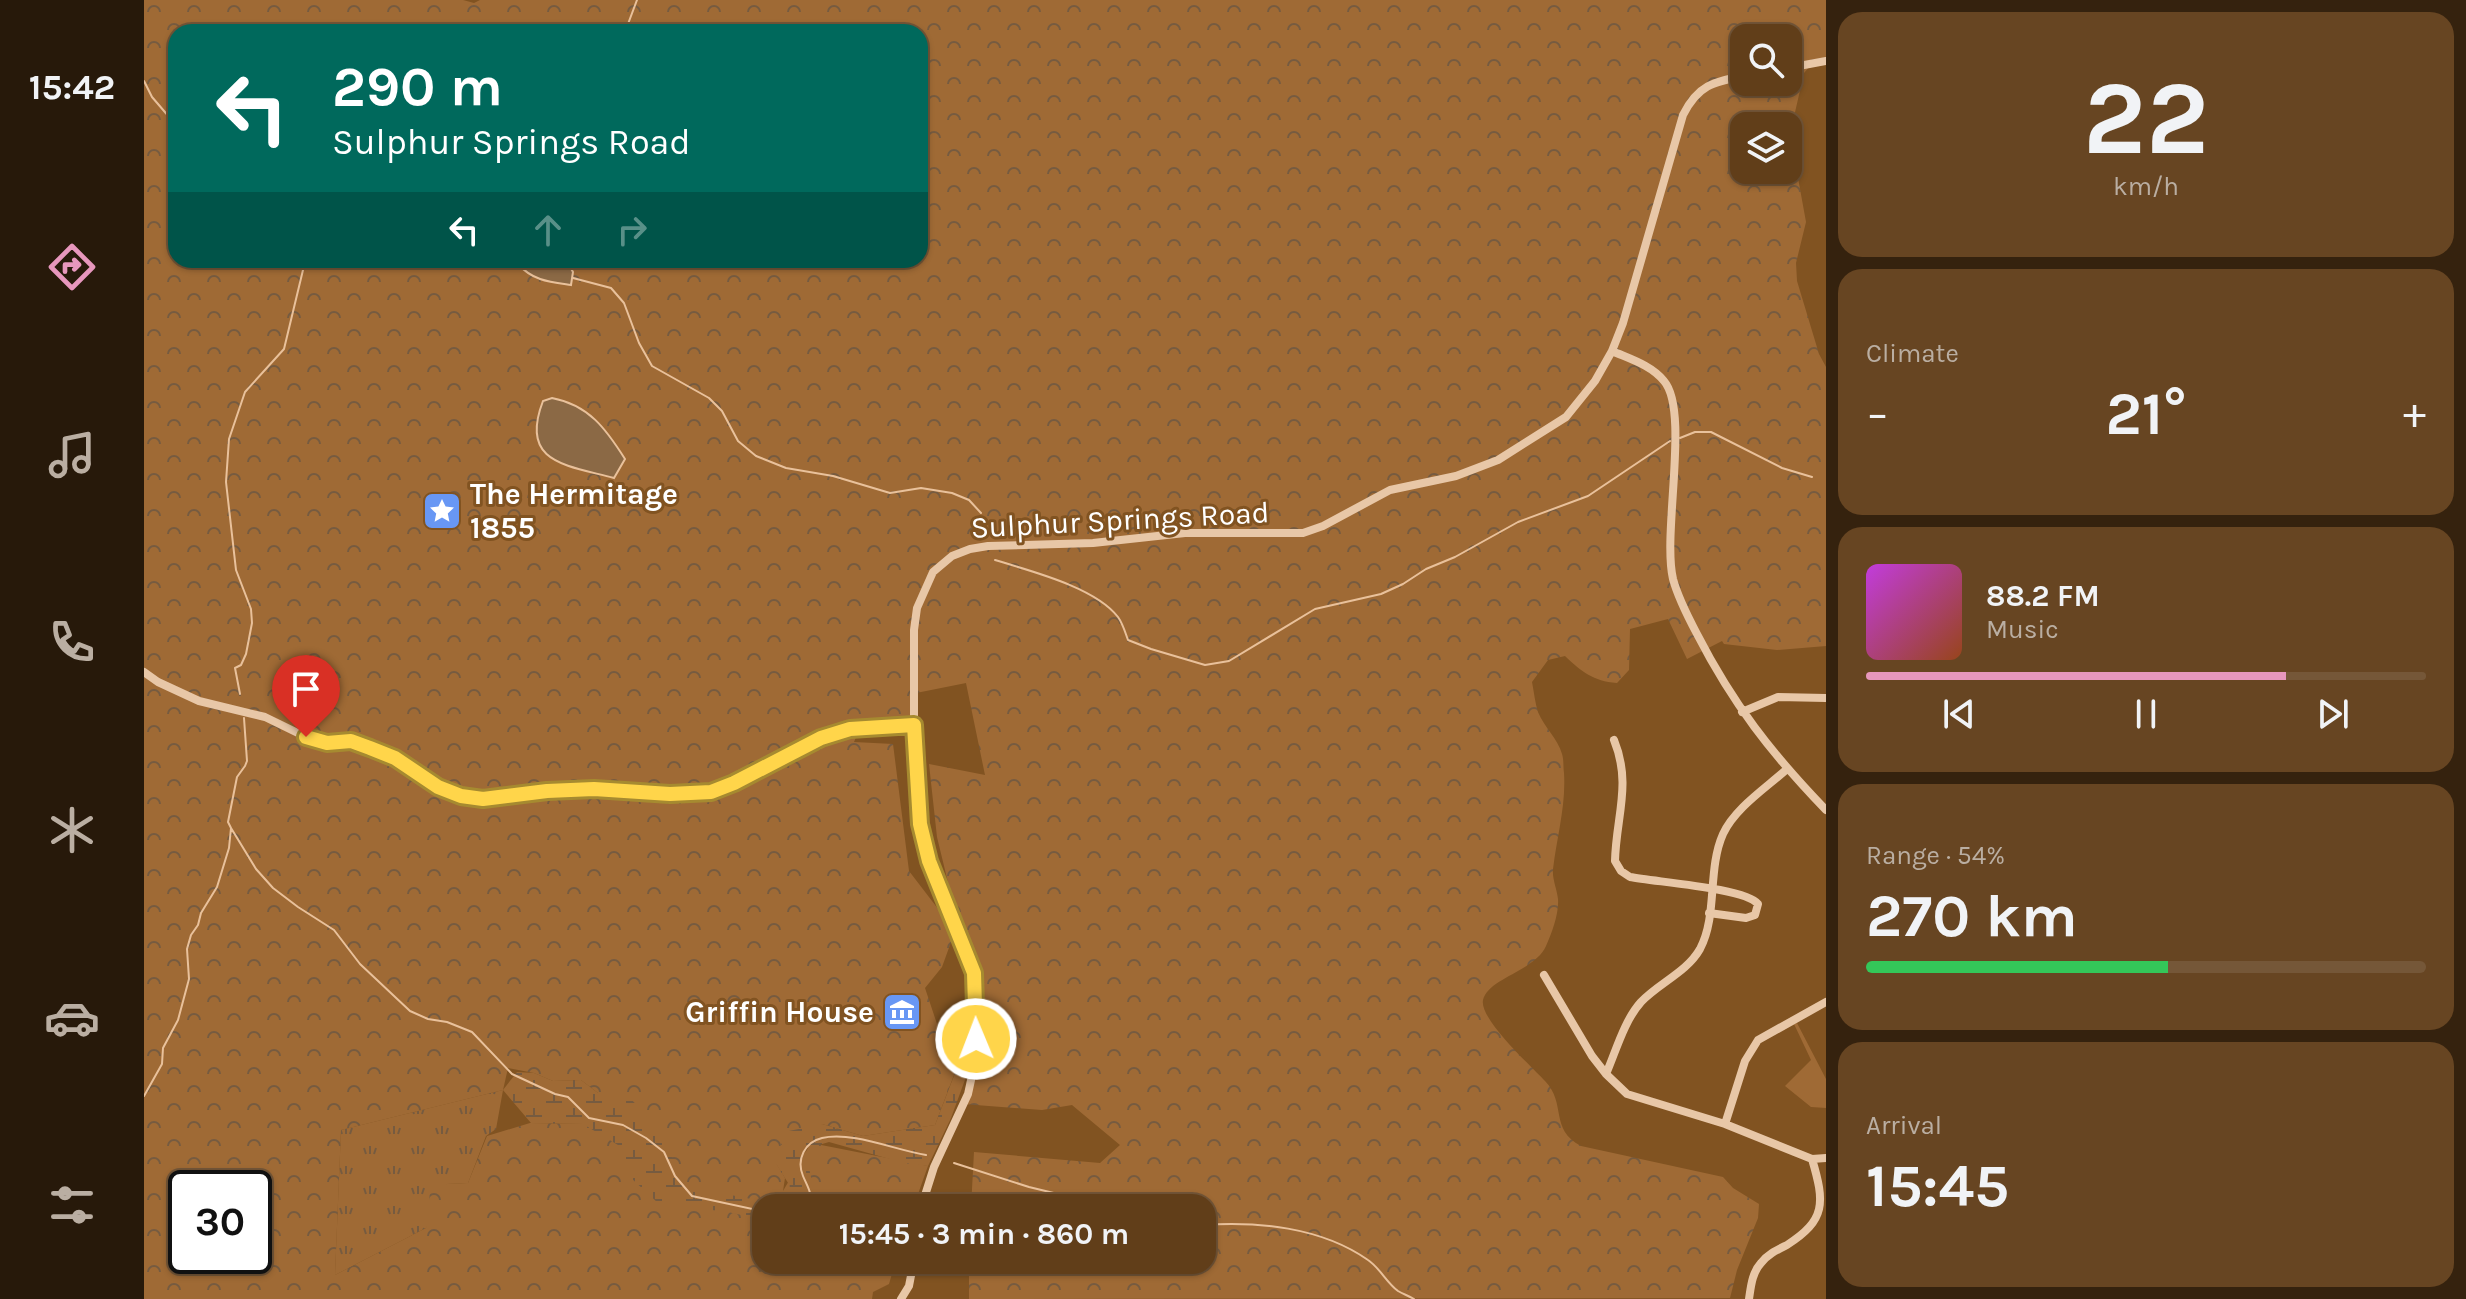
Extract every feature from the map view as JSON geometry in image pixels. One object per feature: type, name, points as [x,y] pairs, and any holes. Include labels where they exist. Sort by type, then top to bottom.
[{"type":"street","points":[[1802,65],[1826,61]]},
{"type":"street","name":"Sulphur Springs Road","points":[[925,1194],[934,1167],[968,1094],[973,1071],[976,1016],[974,973],[929,861],[920,824],[914,725],[914,630],[917,608],[933,572],[952,556],[988,546],[1093,543],[1185,533],[1303,533],[1323,526],[1390,490],[1456,476],[1498,460],[1566,417],[1595,381],[1623,323],[1683,115],[1700,89],[1730,79]]},
{"type":"street","points":[[1612,351],[1653,370],[1667,383],[1673,400],[1676,429],[1671,532],[1673,577],[1686,611],[1742,712],[1787,769],[1826,810]]},
{"type":"street","points":[[144,672],[199,701],[265,717],[306,737],[327,743],[351,741],[370,748],[395,758],[438,787],[461,796],[483,799],[594,789],[670,794],[711,792],[821,738],[850,729],[914,725]]},
{"type":"street","points":[[1742,712],[1778,697],[1826,698]]},
{"type":"street","points":[[1614,740],[1623,761],[1615,861],[1621,871],[1630,877],[1712,889],[1753,898],[1758,904],[1755,915],[1746,918],[1709,913]]},
{"type":"street","points":[[1606,1074],[1636,1008],[1688,964],[1699,950],[1723,834],[1742,810],[1787,769]]},
{"type":"street","points":[[1544,975],[1592,1056],[1627,1094],[1725,1124],[1812,1159],[1826,1158]]},
{"type":"street","points":[[1725,1124],[1745,1061],[1758,1040],[1826,1002]]},
{"type":"street","points":[[1749,1299],[1753,1277],[1761,1263],[1770,1254],[1809,1232],[1819,1218],[1822,1202],[1812,1159]]},
{"type":"street","points":[[901,1299],[909,1286],[911,1274]]},
{"type":"green space","points":[[144,0],[463,0],[474,3],[480,0],[1826,0],[1826,57],[1815,60],[1804,73],[1802,82],[1802,24],[1730,24],[1730,96],[1799,96],[1795,112],[1730,112],[1730,184],[1799,184],[1806,222],[1796,263],[1797,281],[1819,354],[1826,367],[1826,646],[1777,650],[1724,644],[1722,641],[1687,659],[1668,619],[1630,629],[1629,670],[1617,683],[1588,675],[1565,656],[1548,660],[1532,682],[1538,712],[1563,759],[1564,797],[1553,869],[1558,899],[1555,923],[1540,955],[1493,986],[1483,1000],[1489,1019],[1497,1030],[1552,1090],[1561,1124],[1571,1139],[1581,1146],[1723,1177],[1733,1188],[1759,1204],[1758,1218],[1737,1270],[1730,1298],[969,1299],[969,1274],[1216,1274],[1216,1194],[972,1194],[974,1152],[1100,1163],[1120,1145],[1072,1105],[1042,1110],[963,1104],[977,1022],[970,973],[937,837],[929,764],[985,775],[966,683],[916,693],[914,720],[862,722],[854,742],[893,744],[909,871],[955,931],[942,967],[925,988],[954,1075],[935,1125],[863,1136],[822,1124],[776,1163],[785,1178],[783,1191],[811,1143],[928,1166],[918,1194],[752,1194],[752,1274],[892,1274],[889,1284],[873,1292],[872,1299],[144,1299]],"holes":[[[552,398],[613,478],[564,464],[543,449],[537,422],[543,401]],[[508,1068],[534,1073],[553,1081],[581,1080],[598,1093],[590,1124],[530,1123],[487,1136],[468,1183],[447,1184],[430,1192],[426,1228],[335,1275],[341,1130],[503,1090]]]},
{"type":"green space","points":[[1797,1023],[1826,1079],[1826,1108],[1811,1107],[1785,1086],[1811,1060],[1794,1024]]},
{"type":"green space","points":[[970,1066],[951,1118],[928,1166],[904,1163],[829,1142],[805,1149],[815,1194],[785,1194],[790,1186],[773,1159],[789,1131],[822,1124],[863,1136],[935,1125],[957,1068]]},
{"type":"green space","points":[[517,1072],[534,1073],[553,1081],[581,1080],[598,1093],[618,1091],[627,1096],[647,1118],[690,1187],[751,1199],[752,1217],[658,1203],[631,1178],[618,1145],[583,1124],[531,1123],[503,1090]]},
{"type":"green space","points":[[503,1090],[496,1129],[486,1136],[468,1183],[447,1184],[426,1228],[335,1275],[341,1130]]},
{"type":"shaded area","points":[[522,268],[571,268],[571,285],[549,282]]},
{"type":"shaded area","points":[[552,398],[586,412],[611,438],[625,459],[614,478],[564,464],[542,449],[537,437],[537,422],[543,401]]},
{"type":"waterway","points":[[628,24],[637,0]]},
{"type":"waterway","points":[[144,81],[152,97],[168,116]]},
{"type":"waterway","points":[[240,694],[235,668],[241,665],[246,654],[252,623],[251,609],[236,570],[226,482],[229,439],[245,392],[284,349],[303,268]]},
{"type":"waterway","points":[[573,278],[611,288],[624,303],[639,343],[652,366],[709,398],[722,411],[738,441],[756,456],[786,468],[833,476],[890,493],[921,488],[952,493],[969,500],[981,513]]},
{"type":"waterway","points":[[1680,438],[1695,432],[1711,432],[1782,468],[1812,477]]},
{"type":"waterway","points":[[995,560],[1061,581],[1094,597],[1118,617],[1128,640],[1205,665],[1229,661],[1315,609],[1381,594],[1518,522],[1588,496],[1670,441]]},
{"type":"waterway","points":[[144,1096],[162,1064],[163,1048],[178,1020],[189,979],[187,949],[191,935],[217,887],[229,848],[231,828],[228,822],[237,777],[247,761],[244,718]]},
{"type":"waterway","points":[[231,828],[256,869],[273,888],[334,930],[360,964],[410,1011],[472,1032],[512,1074],[568,1097],[589,1118],[623,1125],[646,1138],[664,1152],[675,1176],[692,1196],[752,1209]]},
{"type":"waterway","points":[[810,1194],[801,1170],[801,1158],[807,1147],[816,1140],[847,1137],[926,1155]]},
{"type":"waterway","points":[[954,1163],[1058,1194]]},
{"type":"waterway","points":[[1216,1225],[1266,1226],[1330,1240],[1368,1260],[1398,1291],[1414,1299]]},
{"type":"place","name":"The Hermitage 1855","points":[[442,511]]},
{"type":"place","name":"Griffin House","points":[[902,1012]]},
{"type":"route","points":[[306,737],[327,743],[351,741],[395,758],[438,787],[461,796],[483,799],[594,789],[670,794],[711,792],[821,738],[870,726],[914,725],[920,824],[929,861],[974,973],[976,1039]]}]
